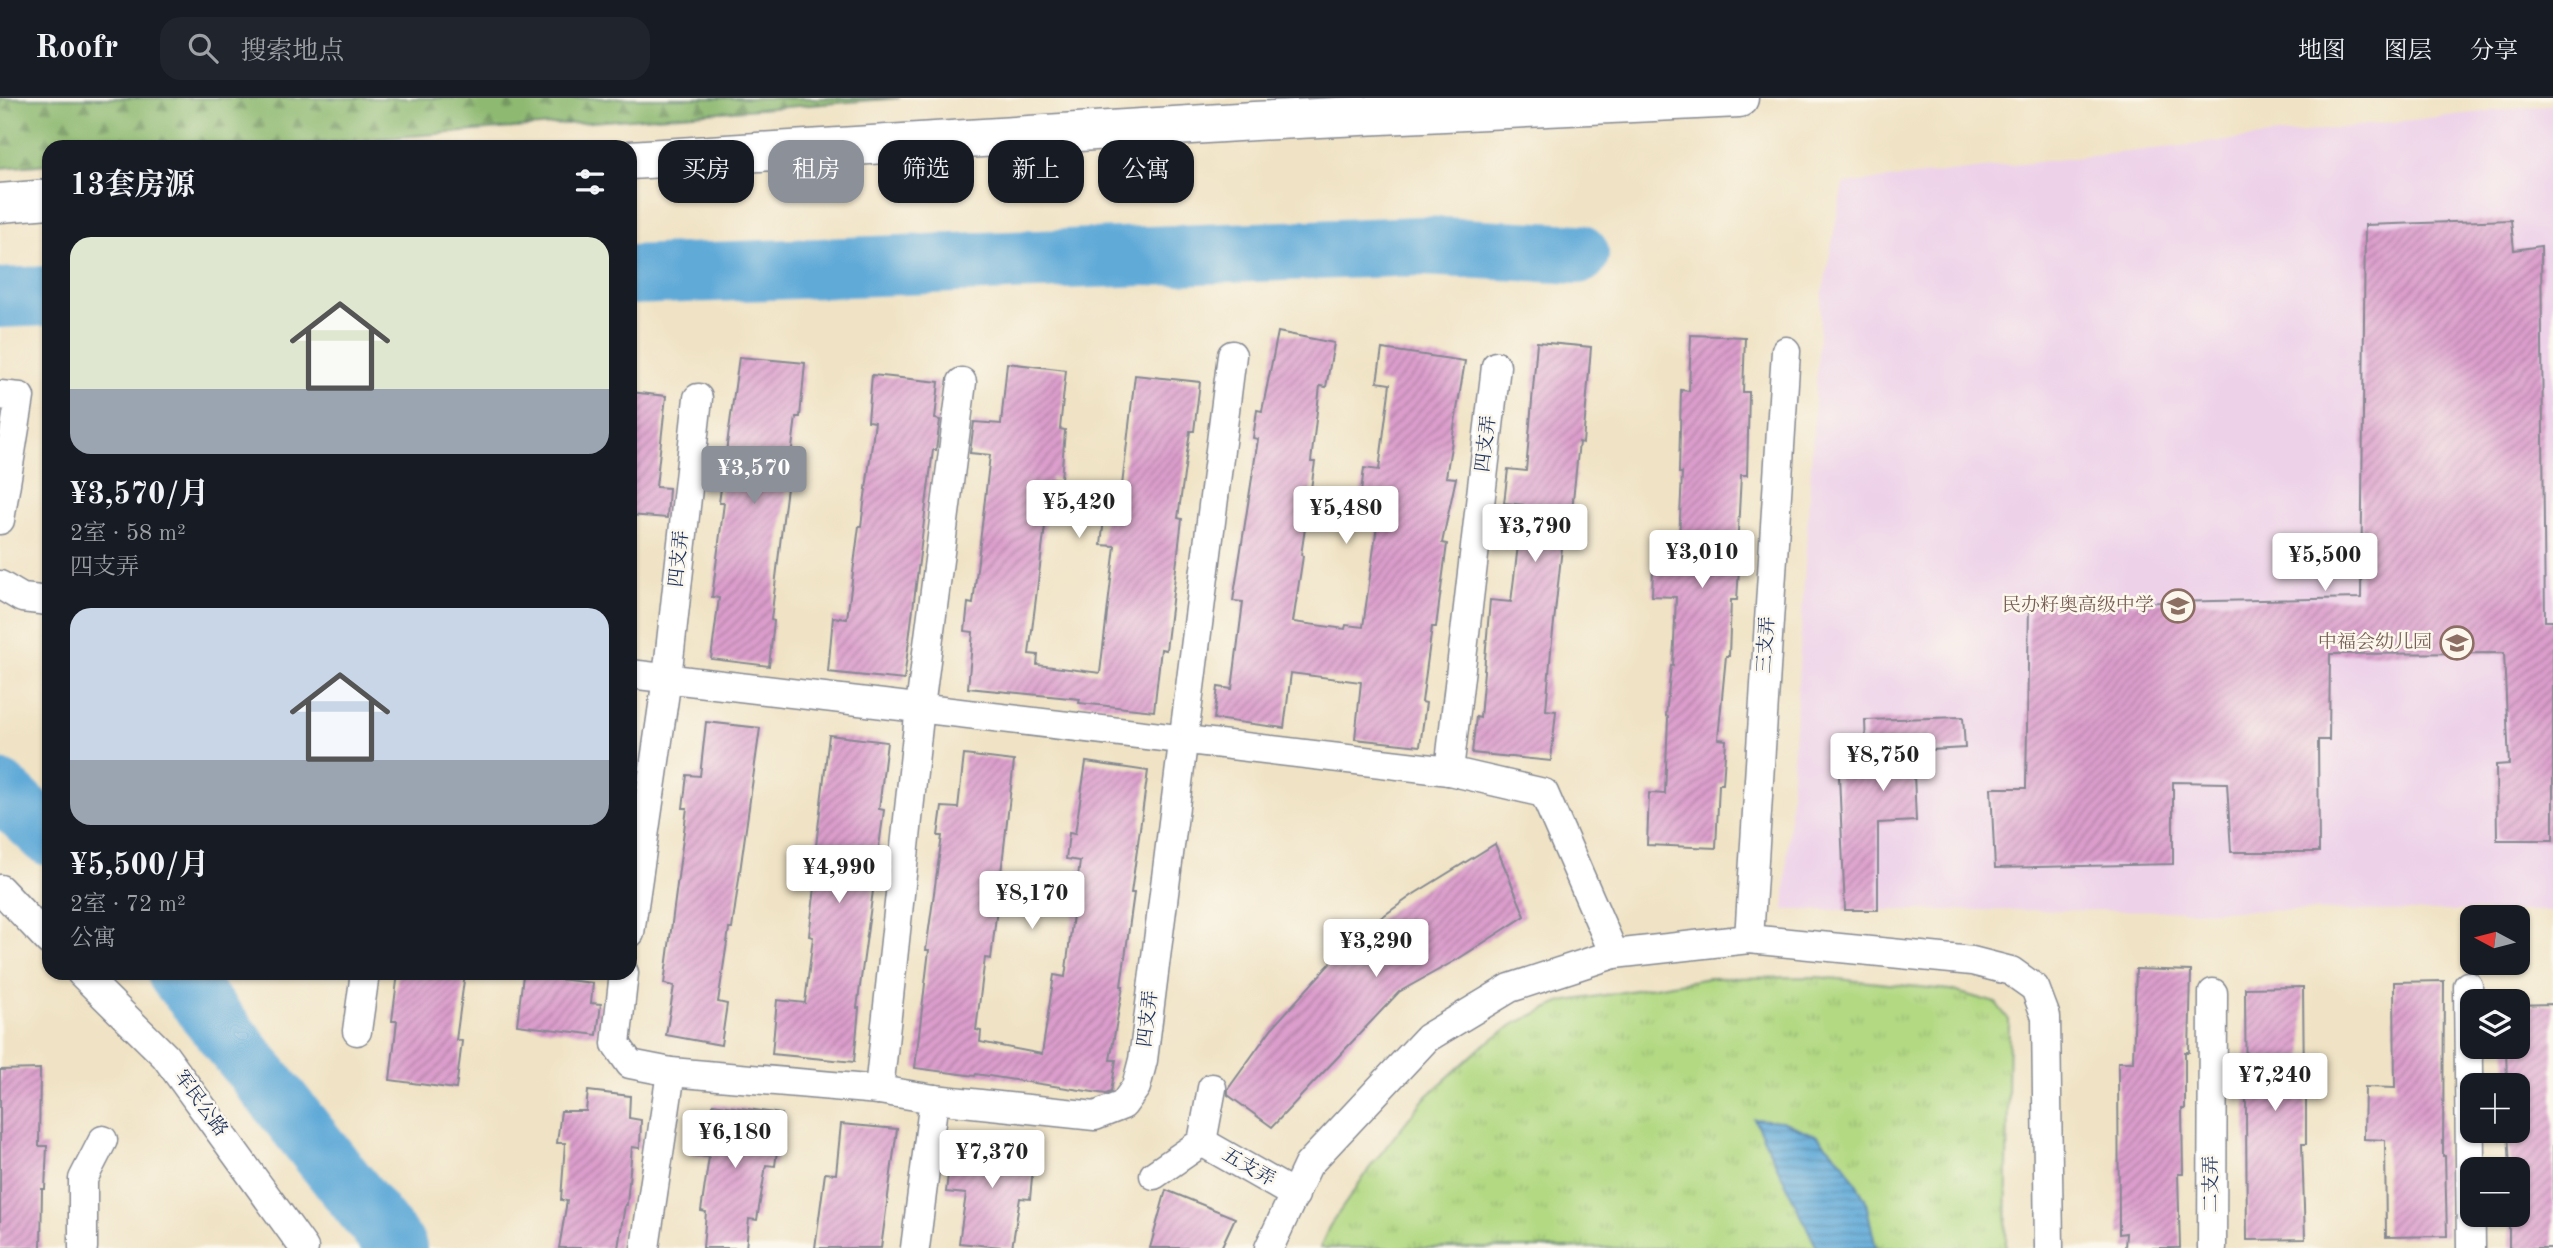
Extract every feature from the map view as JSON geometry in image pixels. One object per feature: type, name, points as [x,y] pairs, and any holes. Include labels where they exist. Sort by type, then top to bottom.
[{"type":"street","points":[[637,160],[1254,121],[1739,98]]},
{"type":"street","points":[[0,203],[42,200]]},
{"type":"street","name":"三支弄","points":[[1749,939],[1786,351]]},
{"type":"street","name":"四支弄","points":[[623,980],[616,1044],[630,1064],[671,1072],[879,1090],[934,1099],[1095,1116],[1123,1105],[1136,1087],[1143,1060],[1186,739],[1232,355]]},
{"type":"street","name":"四支弄","points":[[1449,771],[1496,366]]},
{"type":"street","points":[[879,1090],[920,707],[962,382]]},
{"type":"street","points":[[0,395],[20,397],[0,520]]},
{"type":"street","name":"四支弄","points":[[637,885],[667,678],[698,398]]},
{"type":"street","points":[[0,585],[22,598],[42,600]]},
{"type":"street","points":[[637,675],[1449,771],[1544,793],[1614,954]]},
{"type":"street","points":[[0,889],[42,934]]},
{"type":"street","points":[[1269,1248],[1308,1165],[1427,1038],[1510,988],[1614,954],[1749,939],[1972,961],[2011,971],[2035,988],[2046,1017],[2049,1248]]},
{"type":"street","name":"军民公路","points":[[88,980],[164,1056],[304,1248]]},
{"type":"street","points":[[357,1031],[364,980]]},
{"type":"street","points":[[2468,986],[2471,1248]]},
{"type":"street","name":"二支弄","points":[[2212,1248],[2213,993]]},
{"type":"street","points":[[645,1248],[671,1072]]},
{"type":"street","name":"五支弄","points":[[1154,1175],[1202,1142],[1212,1088]]},
{"type":"street","points":[[915,1248],[934,1099]]},
{"type":"street","points":[[83,1248],[83,1179],[103,1140]]},
{"type":"street","name":"五支弄","points":[[1202,1142],[1295,1195]]},
{"type":"shaded area","name":"民办籽奥高级中学","points":[[2553,104],[2553,911],[2530,911],[2530,905],[2460,905],[2460,911],[1784,910],[1821,302],[1843,184]]},
{"type":"green space","points":[[0,98],[900,98],[360,140],[42,140],[42,165],[0,168]]},
{"type":"green space","points":[[1818,977],[1950,990],[1996,1003],[2009,1020],[2006,1248],[1320,1248],[1329,1227],[1371,1166],[1424,1099],[1481,1047],[1516,1023],[1562,1002],[1709,978]]},
{"type":"water","points":[[1754,1119],[1782,1121],[1818,1136],[1843,1162],[1865,1198],[1876,1248],[1817,1248]]},
{"type":"building","points":[[2511,220],[2514,250],[2541,246],[2545,621],[2553,621],[2553,840],[2497,840],[2496,765],[2509,764],[2504,653],[2330,654],[2329,740],[2318,740],[2319,852],[2231,852],[2227,783],[2173,782],[2173,864],[1995,868],[1991,788],[2026,788],[2029,605],[2361,598],[2365,225]]},
{"type":"building","points":[[1278,332],[1334,343],[1326,387],[1320,386],[1311,462],[1315,462],[1293,622],[1345,629],[1346,625],[1363,627],[1380,504],[1360,500],[1364,468],[1379,470],[1390,384],[1377,382],[1382,349],[1465,361],[1446,477],[1456,478],[1442,543],[1447,544],[1436,627],[1432,627],[1422,702],[1426,703],[1420,746],[1355,739],[1361,682],[1291,673],[1284,728],[1214,719],[1218,687],[1232,689],[1243,602],[1233,601],[1258,439],[1253,438],[1257,410],[1262,411]]},
{"type":"building","points":[[1691,335],[1745,337],[1743,392],[1749,392],[1747,475],[1741,475],[1737,600],[1731,600],[1729,656],[1726,656],[1718,739],[1726,740],[1723,784],[1719,784],[1716,848],[1647,845],[1649,793],[1665,794],[1666,716],[1671,665],[1673,666],[1676,597],[1652,596],[1654,540],[1679,541],[1681,390],[1689,391]]},
{"type":"building","points":[[1537,342],[1591,347],[1583,443],[1579,442],[1572,510],[1566,510],[1551,650],[1546,710],[1556,711],[1551,761],[1472,753],[1476,717],[1480,718],[1490,600],[1511,602],[1523,505],[1504,503],[1508,469],[1526,471]]},
{"type":"building","points":[[739,357],[805,363],[800,417],[796,417],[771,620],[774,621],[769,666],[711,659],[719,598],[712,597],[724,503],[719,503]]},
{"type":"building","points":[[1007,363],[1066,370],[1060,429],[1065,430],[1061,479],[1051,478],[1029,654],[1038,655],[1037,665],[1100,673],[1115,546],[1101,545],[1107,492],[1121,494],[1135,375],[1200,382],[1178,518],[1182,519],[1166,650],[1161,649],[1154,711],[1079,703],[1080,699],[968,688],[973,632],[965,631],[968,603],[973,604],[990,455],[970,453],[974,422],[1001,424]]},
{"type":"building","points":[[872,375],[939,382],[935,419],[940,420],[936,450],[933,450],[904,680],[828,672],[833,617],[847,619],[861,526],[875,422],[868,421]]},
{"type":"building","points":[[637,393],[666,396],[656,487],[669,488],[667,518],[637,516]]},
{"type":"building","points":[[1963,717],[1965,748],[1913,751],[1916,821],[1878,823],[1878,910],[1845,910],[1838,753],[1866,749],[1865,720]]},
{"type":"building","points":[[706,722],[760,728],[732,929],[729,929],[718,1002],[727,1004],[721,1045],[666,1035],[674,986],[664,984],[687,808],[683,808],[687,775],[700,776]]},
{"type":"building","points":[[829,735],[887,742],[879,809],[884,810],[857,1008],[854,1062],[772,1054],[777,1000],[805,1003],[813,937],[809,936],[820,847],[816,846]]},
{"type":"building","points":[[964,755],[1014,761],[991,959],[985,958],[976,1030],[981,1031],[980,1042],[1042,1054],[1054,975],[1065,977],[1080,861],[1066,859],[1069,833],[1075,834],[1086,762],[1148,771],[1131,893],[1134,893],[1123,986],[1110,1060],[1116,1060],[1111,1092],[1106,1094],[976,1074],[915,1068],[929,950],[926,950],[942,836],[938,836],[942,807],[958,808]]},
{"type":"building","points":[[1495,844],[1525,916],[1458,959],[1399,992],[1272,1127],[1228,1095],[1228,1089],[1272,1028],[1354,937],[1414,894]]},
{"type":"building","points":[[2136,969],[2191,971],[2189,1052],[2185,1052],[2185,1109],[2182,1109],[2183,1174],[2178,1174],[2180,1248],[2125,1248],[2126,1233],[2119,1234],[2118,1062],[2133,1062]]},
{"type":"building","points":[[397,980],[464,980],[456,1040],[462,1041],[456,1089],[390,1080],[397,1021],[392,1021]]},
{"type":"building","points":[[522,980],[593,983],[591,1003],[601,1004],[597,1035],[517,1025]]},
{"type":"building","points":[[2444,981],[2443,1156],[2447,1236],[2386,1237],[2385,1140],[2364,1139],[2365,1087],[2395,1088],[2394,982]]},
{"type":"building","points":[[2303,987],[2306,1144],[2302,1144],[2305,1239],[2247,1240],[2245,988]]},
{"type":"building","points":[[2553,1004],[2553,1248],[2509,1248],[2509,1227],[2530,1227],[2530,1157],[2509,1157],[2509,1143],[2530,1143],[2530,1073],[2507,1073],[2506,1059],[2530,1059],[2530,1005]]},
{"type":"building","points":[[40,1069],[39,1146],[47,1146],[45,1189],[42,1189],[41,1248],[0,1248],[0,1070]]},
{"type":"building","points":[[588,1091],[630,1096],[629,1118],[641,1120],[640,1148],[632,1147],[627,1205],[618,1248],[559,1248],[567,1201],[561,1200],[565,1143],[557,1143],[561,1111],[586,1111]]},
{"type":"building","points":[[713,1104],[782,1114],[775,1166],[766,1165],[757,1220],[749,1219],[746,1248],[703,1248],[706,1212],[701,1211],[709,1157],[692,1155],[696,1122],[711,1124]]},
{"type":"building","points":[[841,1124],[897,1129],[881,1248],[815,1248],[825,1173],[836,1174]]},
{"type":"building","points":[[972,1139],[1035,1144],[1030,1199],[1020,1198],[1012,1248],[959,1243],[966,1194],[946,1192],[950,1157],[970,1159]]},
{"type":"building","points":[[1166,1190],[1235,1218],[1221,1248],[1150,1248]]},
{"type":"waterway","points":[[637,275],[1421,246],[1579,254]]},
{"type":"waterway","points":[[0,298],[42,296]]},
{"type":"waterway","points":[[0,790],[42,829]]},
{"type":"waterway","points":[[183,980],[397,1248]]},
{"type":"place","name":"民办籽奥高级中学","points":[[2178,606]]},
{"type":"place","name":"中福会幼儿园","points":[[2457,643]]}]
